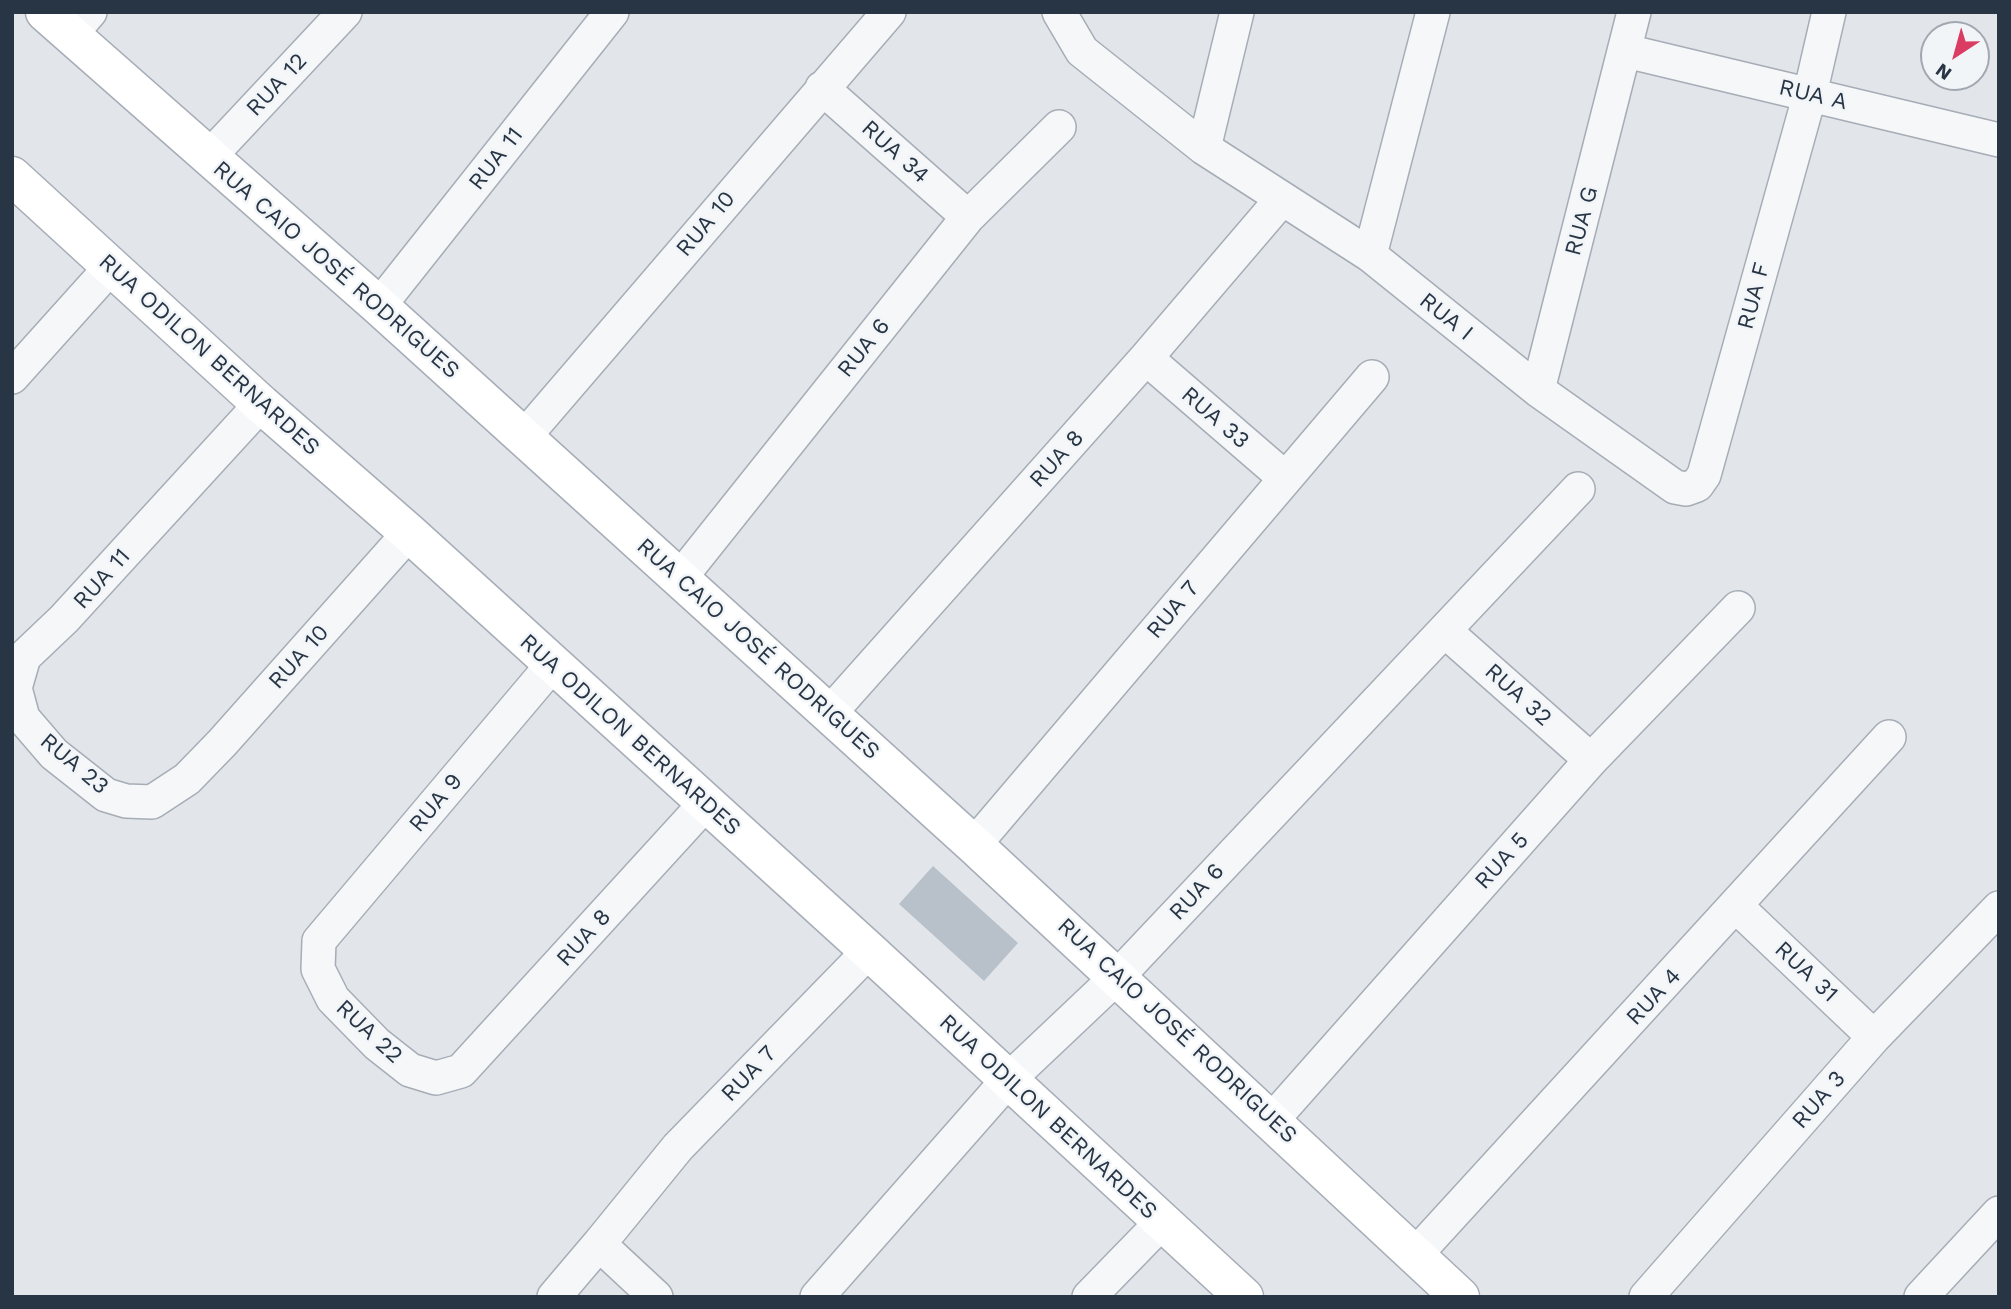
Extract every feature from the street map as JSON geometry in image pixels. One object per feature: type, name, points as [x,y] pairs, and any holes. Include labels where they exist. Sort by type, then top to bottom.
[{"type":"street","name":"RUA 12","points":[[209,157],[345,12]]},
{"type":"street","name":"RUA 11","points":[[379,306],[612,12]]},
{"type":"street","name":"RUA 10","points":[[524,437],[890,12]]},
{"type":"street","name":"RUA I","points":[[1059,12],[1082,51],[1204,148],[1370,255],[1538,390],[1675,487],[1686,489]]},
{"type":"street","points":[[1204,148],[1237,12]]},
{"type":"street","points":[[1370,255],[1433,12]]},
{"type":"street","name":"RUA G","points":[[1538,390],[1634,12]]},
{"type":"street","name":"RUA F","points":[[1686,489],[1697,485],[1704,475],[1810,94],[1829,12]]},
{"type":"street","name":"RUA CAIO JOSÉ RODRIGUES","points":[[68,20],[209,157],[379,306],[1118,975],[1460,1297]]},
{"type":"street","name":"RUA A","points":[[1626,51],[1999,140]]},
{"type":"street","name":"RUA 34","points":[[822,88],[968,217]]},
{"type":"street","name":"RUA 6","points":[[680,578],[968,217],[1059,127]]},
{"type":"street","name":"RUA ODILON BERNARDES","points":[[12,176],[110,268],[408,533],[869,951],[1244,1297]]},
{"type":"street","name":"RUA 8","points":[[828,715],[1146,359],[1281,200]]},
{"type":"street","points":[[12,377],[110,268]]},
{"type":"street","name":"RUA 33","points":[[1146,359],[1284,478]]},
{"type":"street","name":"RUA 7","points":[[974,845],[1372,377]]},
{"type":"street","name":"RUA 11","points":[[24,657],[64,619],[261,404]]},
{"type":"street","name":"RUA 6","points":[[817,1297],[1008,1080],[1118,975],[1578,489]]},
{"type":"street","name":"RUA 10","points":[[187,779],[408,533]]},
{"type":"street","name":"RUA 5","points":[[1273,1119],[1591,760],[1738,608]]},
{"type":"street","name":"RUA 32","points":[[1445,631],[1591,760]]},
{"type":"street","name":"RUA 23","points":[[24,657],[15,688],[23,718],[54,754],[106,795],[126,801],[152,802],[187,779]]},
{"type":"street","name":"RUA 9","points":[[319,942],[553,664]]},
{"type":"street","name":"RUA 4","points":[[1416,1254],[1737,907],[1889,737]]},
{"type":"street","name":"RUA 8","points":[[461,1071],[705,804]]},
{"type":"street","name":"RUA 31","points":[[1737,907],[1874,1037]]},
{"type":"street","name":"RUA 3","points":[[1646,1297],[1874,1037],[1999,908]]},
{"type":"street","name":"RUA 22","points":[[319,942],[318,969],[332,999],[377,1044],[410,1070],[436,1078],[461,1071]]},
{"type":"street","name":"RUA 7","points":[[554,1297],[678,1147],[869,951]]},
{"type":"street","points":[[1921,1297],[1999,1213]]},
{"type":"street","points":[[1089,1297],[1161,1223]]},
{"type":"street","points":[[599,1244],[656,1297]]},
{"type":"building","points":[[933,866],[1018,943],[984,981],[899,904]]}]
